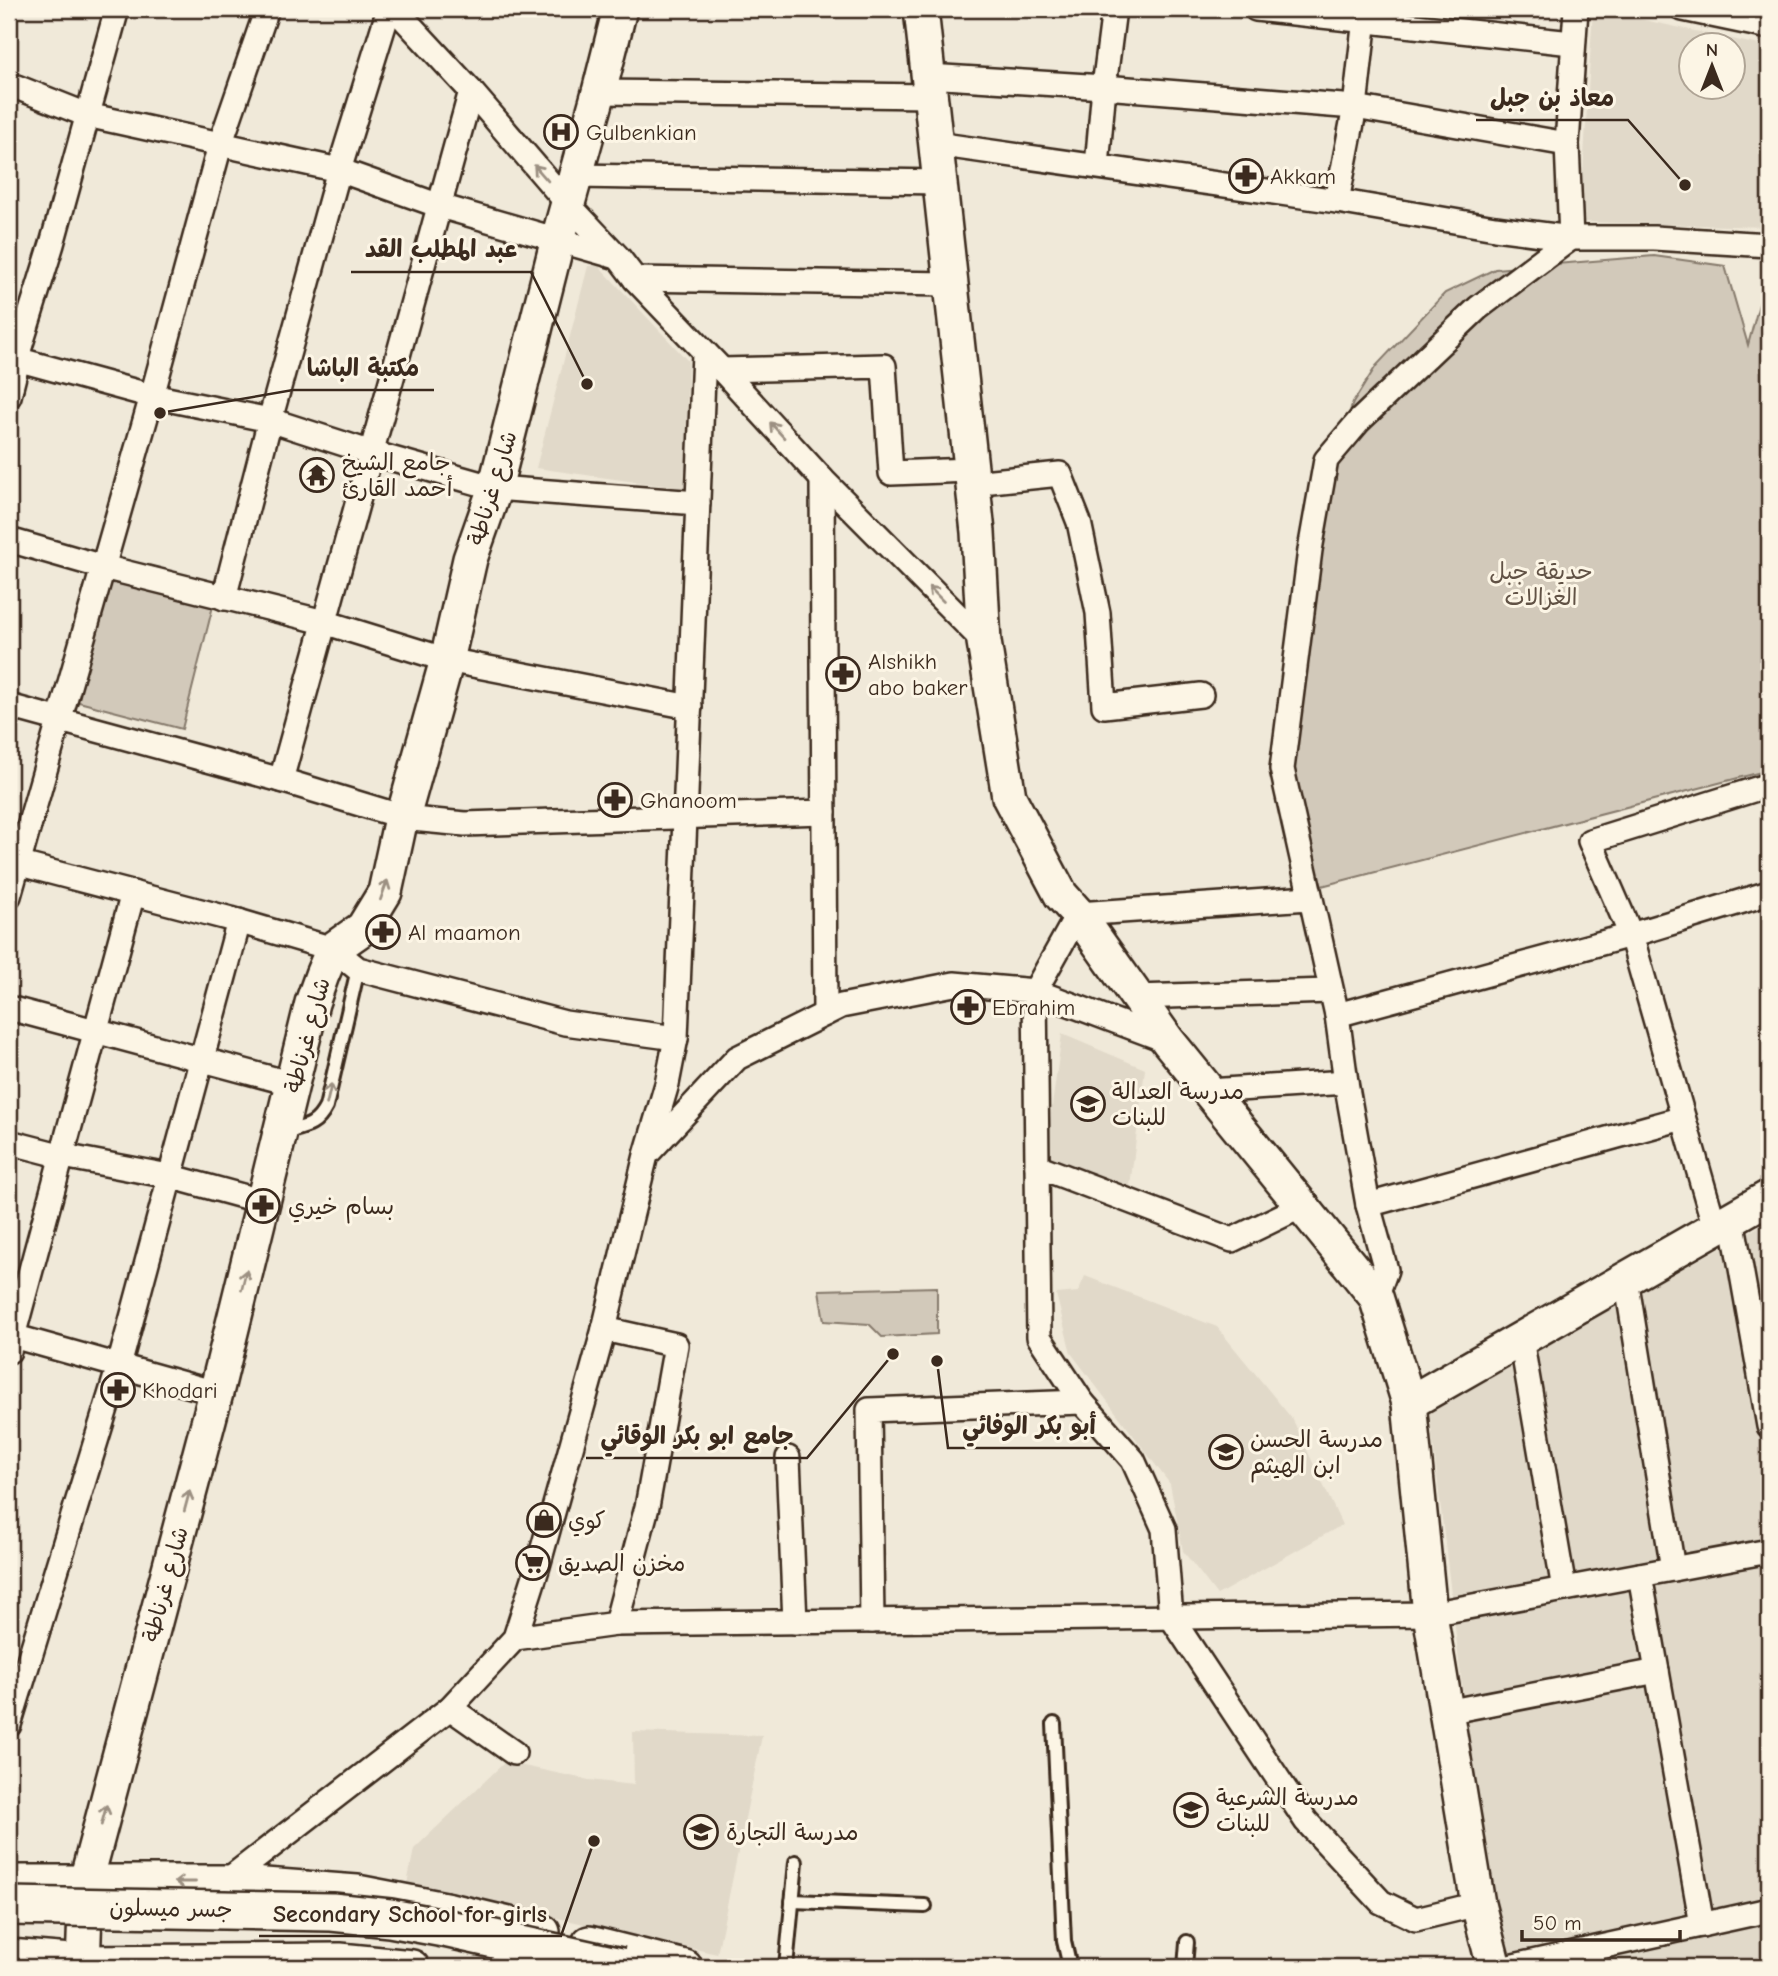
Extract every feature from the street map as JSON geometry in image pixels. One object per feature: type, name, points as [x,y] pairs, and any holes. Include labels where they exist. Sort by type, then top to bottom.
[{"type":"main road","name":"شارع غرناطة","points":[[83,1964],[86,1881],[216,1393],[312,1003],[322,975],[346,959],[385,892],[402,817],[447,660],[470,559],[495,488],[620,9]]},
{"type":"main road","points":[[921,9],[978,533],[984,642],[1009,797],[1061,895],[1078,914],[1168,1041],[1376,1297],[1409,1403],[1430,1614],[1478,1904],[1494,1967]]},
{"type":"main road","points":[[1409,1403],[1769,1197]]},
{"type":"main road","points":[[9,1882],[225,1882],[370,1894],[463,1913],[685,1967]]},
{"type":"main road","name":"جسر ميسلون","points":[[9,1906],[332,1912],[390,1918],[443,1928],[621,1967]]},
{"type":"main road","name":"جسر ميسلون","points":[[9,1926],[256,1928],[333,1932],[442,1948],[521,1967]]},
{"type":"main road","points":[[9,1956],[83,1964],[340,1960],[412,1967]]},
{"type":"street","points":[[9,396],[14,358],[20,347],[52,244],[117,9]]},
{"type":"street","points":[[9,896],[14,862],[60,719],[220,145],[267,9]]},
{"type":"street","points":[[224,598],[339,170],[389,9]]},
{"type":"street","points":[[395,9],[471,91],[572,190],[635,279],[822,479],[984,642]]},
{"type":"street","points":[[1097,166],[1114,9]]},
{"type":"street","points":[[1256,9],[1365,14],[1572,43]]},
{"type":"street","points":[[1571,238],[1567,144],[1576,9]]},
{"type":"street","points":[[1684,9],[1769,25]]},
{"type":"street","points":[[1337,201],[1355,107],[1365,14]]},
{"type":"street","points":[[9,84],[88,116],[339,170],[440,206],[619,257]]},
{"type":"street","points":[[599,92],[929,86],[1104,87],[1355,107],[1567,144]]},
{"type":"street","points":[[281,780],[471,91]]},
{"type":"street","points":[[936,144],[1337,201],[1571,238],[1654,238],[1769,245]]},
{"type":"street","points":[[572,190],[940,182]]},
{"type":"street","points":[[1376,1297],[1386,1270],[1368,1205],[1337,1014],[1282,769],[1310,550],[1326,460],[1359,421],[1478,307],[1571,238]]},
{"type":"street","points":[[635,279],[950,284]]},
{"type":"street","points":[[225,1882],[450,1708],[515,1638],[538,1566],[604,1329],[646,1156],[667,1084],[676,1038],[704,353]]},
{"type":"street","points":[[14,358],[152,396],[270,420],[495,488],[698,503]]},
{"type":"street","points":[[722,370],[884,366],[891,473],[971,477],[1059,474],[1079,522],[1098,613],[1104,706],[1201,695]]},
{"type":"street","points":[[822,479],[825,1014]]},
{"type":"street","points":[[9,540],[103,567],[324,622],[447,660],[690,707]]},
{"type":"street","points":[[9,706],[281,780],[402,817],[465,824],[824,812]]},
{"type":"street","points":[[1769,785],[1590,841],[1631,935],[1683,1118],[1724,1223],[1769,1426]]},
{"type":"street","points":[[14,862],[239,921],[346,959],[565,1023],[676,1038]]},
{"type":"street","points":[[1337,1014],[1631,935],[1769,892]]},
{"type":"street","points":[[133,894],[10,1341],[119,1366],[216,1393]]},
{"type":"street","points":[[1309,898],[1078,914],[1035,991],[1039,1337],[1082,1402],[1133,1460],[1164,1529],[1171,1617],[1306,1821],[1381,1902],[1416,1919],[1478,1904]]},
{"type":"street","points":[[9,1725],[119,1366],[239,921]]},
{"type":"street","points":[[646,1156],[737,1058],[841,1006],[954,984],[1035,991],[1168,1041]]},
{"type":"street","points":[[1136,997],[1331,991]]},
{"type":"street","points":[[9,1008],[293,1084]]},
{"type":"street","points":[[1209,1091],[1346,1082]]},
{"type":"street","points":[[1368,1205],[1683,1118]]},
{"type":"street","points":[[9,1142],[63,1156],[169,1176],[264,1202]]},
{"type":"street","points":[[1037,1166],[1232,1241],[1302,1206]]},
{"type":"street","points":[[1626,1279],[1673,1569]]},
{"type":"street","points":[[604,1329],[676,1345],[647,1507],[616,1624]]},
{"type":"street","points":[[1521,1339],[1564,1589]]},
{"type":"street","points":[[872,1621],[869,1410],[1082,1402]]},
{"type":"street","points":[[788,1458],[795,1622]]},
{"type":"street","points":[[515,1638],[616,1624],[1430,1614],[1769,1551]]},
{"type":"street","points":[[1640,1575],[1702,1925]]},
{"type":"street","points":[[1446,1712],[1657,1671]]},
{"type":"street","points":[[450,1708],[514,1753]]},
{"type":"street","points":[[1509,1967],[1769,1910]]},
{"type":"lane","points":[[281,1132],[309,1126],[323,1112],[346,959]]},
{"type":"lane","points":[[1054,1724],[1064,1941],[1070,1967]]},
{"type":"lane","points":[[786,1967],[796,1863]]},
{"type":"lane","points":[[792,1901],[925,1906]]},
{"type":"lane","points":[[1185,1967],[1187,1941]]},
{"type":"shaded area","points":[[1593,9],[1700,32],[1676,32],[1676,102],[1746,102],[1746,42],[1769,47],[1769,227],[1580,222]]},
{"type":"shaded area","points":[[598,265],[688,361],[686,489],[536,468],[588,266]]},
{"type":"shaded area","points":[[1062,1034],[1145,1069],[1129,1194],[1044,1163]]},
{"type":"shaded area","points":[[1769,1221],[1769,1967],[1512,1967],[1484,1872],[1429,1409]]},
{"type":"shaded area","name":"مدرسة الحسن ابن الهيثم","points":[[1085,1276],[1217,1327],[1293,1420],[1342,1525],[1217,1595],[1183,1551],[1170,1484],[1071,1353],[1056,1294],[1078,1292]]},
{"type":"shaded area","points":[[633,1732],[762,1736],[717,1954],[407,1884],[414,1849],[505,1762],[589,1780],[634,1785]]},
{"type":"green space","name":"حديقة جبل الغزالات","points":[[1654,256],[1725,266],[1748,345],[1769,267],[1769,770],[1314,888],[1288,769],[1324,481],[1353,403],[1376,366],[1445,293],[1495,269]]},
{"type":"green space","points":[[108,574],[214,602],[182,729],[75,701]]},
{"type":"green space","points":[[937,1287],[937,1334],[882,1337],[869,1324],[824,1321],[819,1290]]},
{"type":"place","name":"Gulbenkian","points":[[561,132]]},
{"type":"place","name":"Akkam","points":[[1246,176]]},
{"type":"place","name":"معاذ بن جبل","points":[[1685,185]]},
{"type":"place","name":"عبد المطلب القد","points":[[587,384]]},
{"type":"place","name":"مكتبة الباشا","points":[[160,413]]},
{"type":"place","name":"جامع الشيخ أحمد القارئ","points":[[317,475]]},
{"type":"place","name":"Alshikh abo baker","points":[[843,674]]},
{"type":"place","name":"Ghanoom","points":[[615,800]]},
{"type":"place","name":"Al maamon","points":[[383,932]]},
{"type":"place","name":"Ebrahim","points":[[968,1007]]},
{"type":"place","name":"مدرسة العدالة للبنات","points":[[1088,1104]]},
{"type":"place","name":"بسام خيري","points":[[263,1206]]},
{"type":"place","name":"جامع ابو بكر الوقائي","points":[[893,1354]]},
{"type":"place","name":"أبو بكر الوفائي","points":[[937,1361]]},
{"type":"place","name":"Khodari","points":[[118,1390]]},
{"type":"place","name":"مدرسة الحسن ابن الهيثم","points":[[1226,1452]]},
{"type":"place","name":"كوي","points":[[544,1520]]},
{"type":"place","name":"مخزن الصديق","points":[[533,1563]]},
{"type":"place","name":"مدرسة الشرعية للبنات","points":[[1191,1810]]},
{"type":"place","name":"مدرسة التجارة","points":[[701,1832]]},
{"type":"place","name":"Secondary School for girls","points":[[594,1841]]}]
